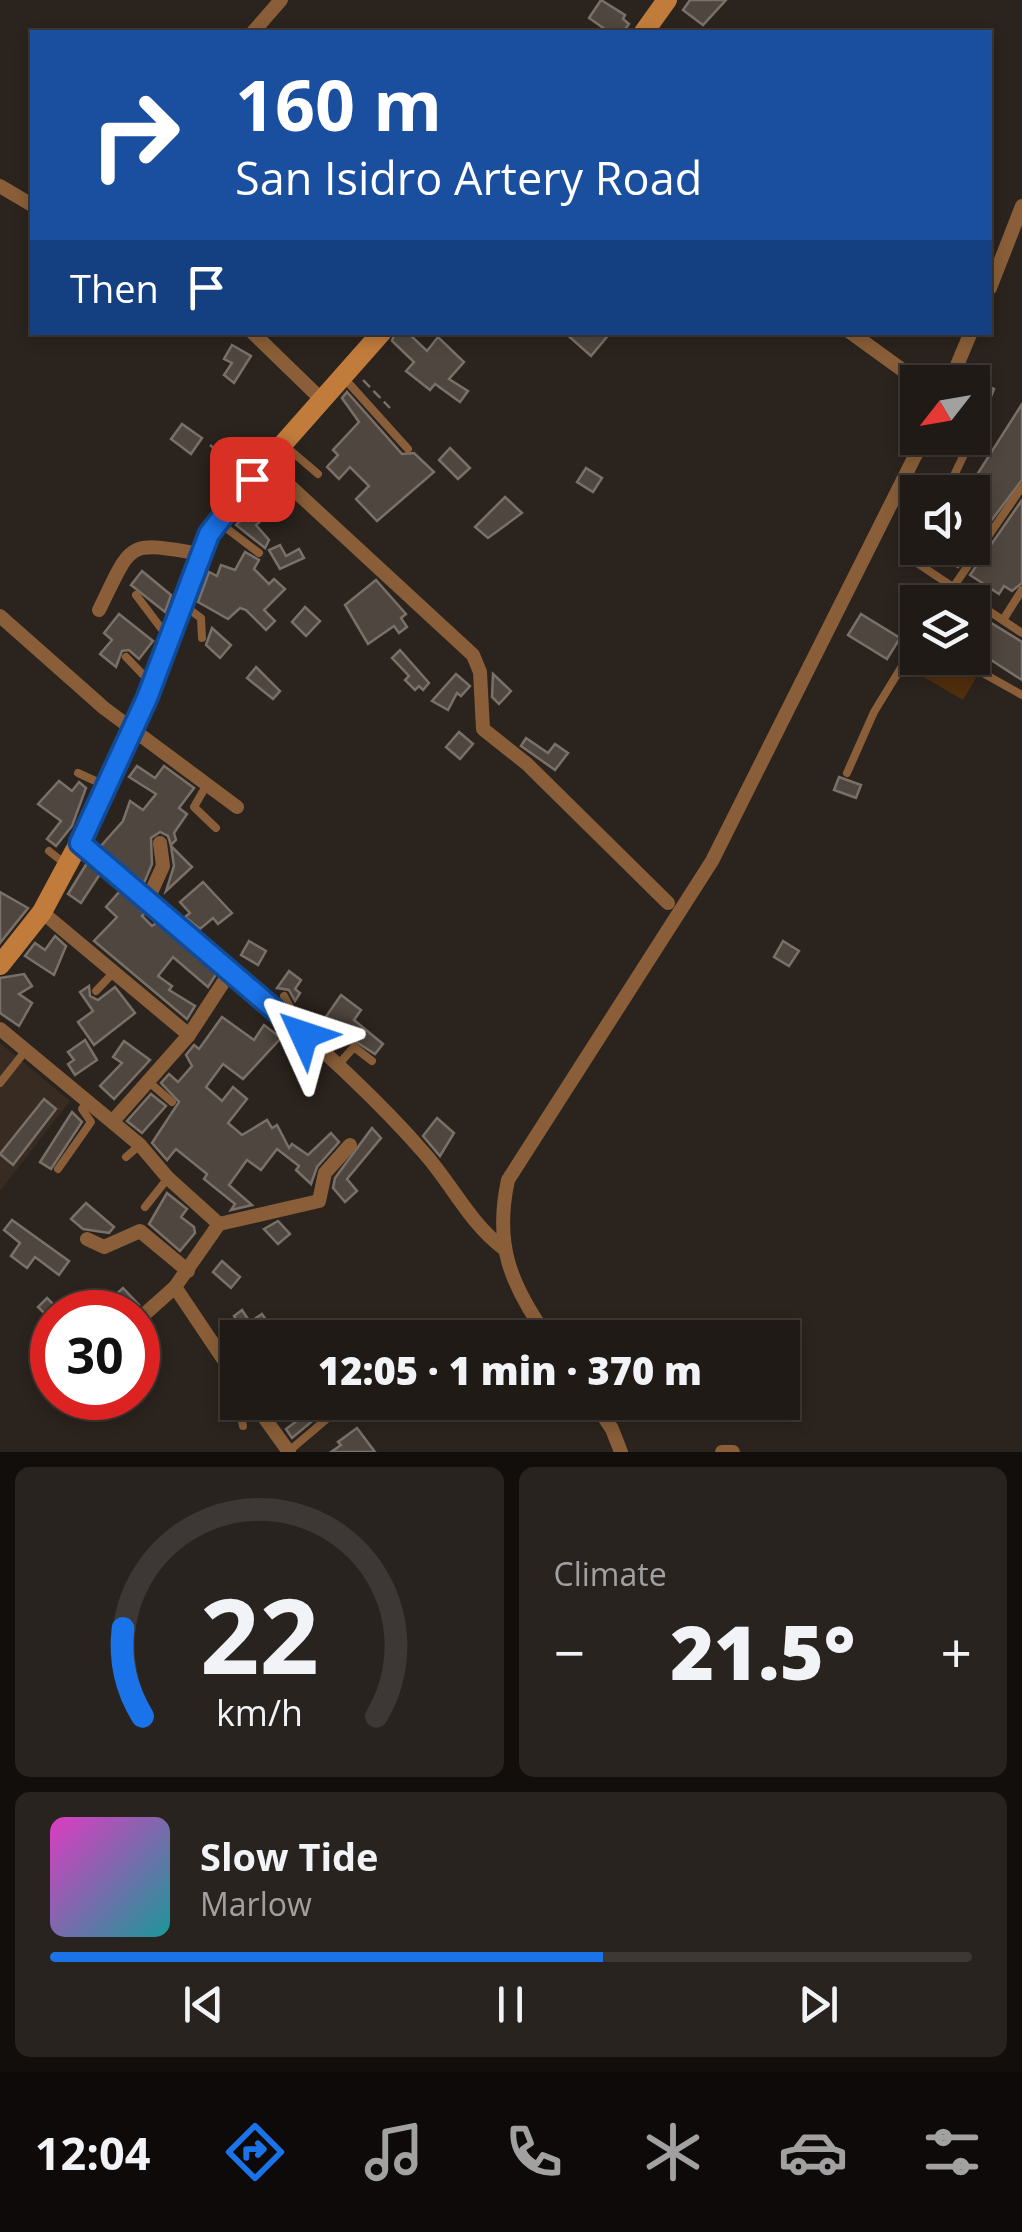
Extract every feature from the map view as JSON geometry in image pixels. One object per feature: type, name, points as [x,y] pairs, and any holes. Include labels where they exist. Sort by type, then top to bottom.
[{"type":"street","points":[[255,30],[281,0]]},
{"type":"street","points":[[645,30],[667,0]]},
{"type":"street","points":[[0,186],[30,203]]},
{"type":"street","points":[[992,283],[1022,206]]},
{"type":"street","points":[[255,335],[322,400]]},
{"type":"street","points":[[0,965],[42,912],[80,843],[133,730],[217,522],[379,335]]},
{"type":"street","points":[[854,335],[900,368]]},
{"type":"street","points":[[957,365],[970,335]]},
{"type":"street","points":[[536,1320],[503,1248],[500,1218],[508,1180],[712,861],[915,455]]},
{"type":"street","points":[[259,472],[474,655],[480,672],[483,729],[527,764],[668,902]]},
{"type":"street","points":[[99,610],[126,554],[136,548],[146,544],[201,554]]},
{"type":"street","points":[[0,616],[133,730],[237,807]]},
{"type":"street","points":[[80,843],[232,969],[338,1066],[428,1157],[460,1206],[503,1248]]},
{"type":"street","points":[[148,899],[163,866],[160,843]]},
{"type":"street","points":[[42,912],[189,1035]]},
{"type":"street","points":[[113,1120],[189,1035],[232,969]]},
{"type":"street","points":[[0,1029],[140,1144],[168,1178],[219,1224]]},
{"type":"street","points":[[160,1300],[188,1271],[219,1224],[320,1200],[325,1173],[350,1145]]},
{"type":"street","points":[[87,1240],[104,1247],[140,1231],[188,1271]]},
{"type":"street","points":[[175,1287],[220,1354]]},
{"type":"street","points":[[266,1420],[289,1452]]},
{"type":"street","points":[[606,1420],[620,1452]]},
{"type":"street","points":[[722,1452],[733,1452]]},
{"type":"lane","points":[[346,371],[408,449]]},
{"type":"lane","points":[[283,444],[318,474]]},
{"type":"lane","points":[[957,585],[1022,487]]},
{"type":"lane","points":[[217,522],[259,552]]},
{"type":"lane","points":[[922,565],[953,585]]},
{"type":"lane","points":[[1003,620],[1022,590]]},
{"type":"lane","points":[[136,595],[169,640]]},
{"type":"lane","points":[[182,605],[201,618],[202,638]]},
{"type":"lane","points":[[990,611],[1022,633]]},
{"type":"lane","points":[[126,657],[152,684]]},
{"type":"lane","points":[[847,773],[900,669]]},
{"type":"lane","points":[[986,675],[1022,695]]},
{"type":"lane","points":[[78,773],[106,786]]},
{"type":"lane","points":[[206,786],[194,807],[216,828]]},
{"type":"lane","points":[[49,851],[68,866]]},
{"type":"lane","points":[[96,991],[112,973]]},
{"type":"lane","points":[[284,996],[290,1007],[286,1018]]},
{"type":"lane","points":[[338,1066],[354,1047],[372,1060]]},
{"type":"lane","points":[[0,1083],[26,1050]]},
{"type":"lane","points":[[148,1082],[172,1102]]},
{"type":"lane","points":[[58,1169],[90,1122],[82,1109],[88,1101]]},
{"type":"lane","points":[[126,1157],[140,1144]]},
{"type":"lane","points":[[145,1207],[168,1178]]},
{"type":"lane","points":[[242,1420],[243,1426]]},
{"type":"lane","points":[[289,1452],[326,1420]]},
{"type":"path","points":[[346,371],[390,408]]},
{"type":"path","points":[[210,445],[259,472]]},
{"type":"shaded area","points":[[920,675],[976,678],[963,700]]},
{"type":"shaded area","points":[[0,1043],[70,1101],[0,1191]]},
{"type":"building","points":[[601,0],[625,15],[623,19],[629,24],[624,30],[606,30],[589,18]]},
{"type":"building","points":[[690,0],[726,0],[703,25],[683,10]]},
{"type":"building","points":[[394,335],[410,335],[427,351],[438,337],[464,362],[449,379],[468,391],[460,402],[435,384],[430,390],[406,371],[414,362],[392,341]]},
{"type":"building","points":[[567,335],[608,335],[591,356]]},
{"type":"building","points":[[232,345],[251,356],[234,383],[224,375],[232,363],[224,359]]},
{"type":"building","points":[[347,392],[402,454],[414,453],[434,472],[377,521],[356,499],[369,486],[350,467],[339,479],[327,467],[338,455],[333,450],[359,422],[342,398]]},
{"type":"building","points":[[1022,404],[1022,480],[990,522],[990,475],[977,475]]},
{"type":"building","points":[[182,424],[202,438],[191,454],[171,439]]},
{"type":"building","points":[[450,448],[470,468],[458,479],[439,460]]},
{"type":"building","points":[[586,468],[602,478],[593,492],[577,482]]},
{"type":"building","points":[[505,497],[522,513],[488,538],[475,527]]},
{"type":"building","points":[[1022,500],[1022,583],[1012,591],[1004,586],[999,594],[970,575],[977,565],[990,565],[990,546]]},
{"type":"building","points":[[254,507],[264,518],[256,525],[269,540],[265,548],[236,525]]},
{"type":"building","points":[[280,545],[286,556],[299,549],[304,558],[280,569],[269,550]]},
{"type":"building","points":[[245,552],[259,560],[254,569],[269,584],[274,579],[285,589],[264,610],[275,621],[266,630],[246,610],[240,608],[228,619],[198,602],[209,572],[217,576],[221,565],[235,570]]},
{"type":"building","points":[[142,571],[171,595],[165,612],[131,585]]},
{"type":"building","points":[[376,580],[406,614],[401,618],[407,627],[399,633],[394,626],[368,644],[345,605]]},
{"type":"building","points":[[305,607],[320,621],[306,636],[292,622]]},
{"type":"building","points":[[119,614],[153,641],[139,659],[129,650],[122,651],[116,667],[100,654],[112,640],[104,633]]},
{"type":"building","points":[[861,614],[900,638],[887,659],[848,635]]},
{"type":"building","points":[[990,622],[1022,642],[1022,680],[991,660]]},
{"type":"building","points":[[212,628],[231,645],[220,658],[206,645]]},
{"type":"building","points":[[400,650],[429,683],[423,690],[419,686],[415,690],[405,680],[409,676],[392,658]]},
{"type":"building","points":[[256,667],[280,691],[273,699],[247,678]]},
{"type":"building","points":[[456,674],[470,686],[461,696],[457,693],[448,710],[432,701]]},
{"type":"building","points":[[493,674],[511,691],[499,704],[492,697]]},
{"type":"building","points":[[459,732],[473,744],[460,759],[446,747]]},
{"type":"building","points":[[526,738],[548,753],[555,744],[568,753],[555,770],[521,746]]},
{"type":"building","points":[[137,766],[155,778],[164,766],[194,788],[179,808],[187,814],[174,833],[176,840],[171,845],[168,836],[160,832],[151,838],[152,864],[144,883],[100,847],[123,821],[130,801],[143,810],[156,794],[129,777]]},
{"type":"building","points":[[839,777],[861,785],[856,798],[834,790]]},
{"type":"building","points":[[59,781],[72,791],[79,782],[86,788],[72,826],[56,846],[47,839],[61,821],[38,804]]},
{"type":"building","points":[[171,846],[192,867],[166,891],[174,866]]},
{"type":"building","points":[[87,863],[100,874],[81,903],[68,894]]},
{"type":"building","points":[[203,882],[232,913],[218,924],[213,918],[200,929],[185,917],[190,913],[180,902]]},
{"type":"building","points":[[120,891],[146,912],[142,916],[152,926],[158,922],[218,971],[208,987],[173,957],[158,976],[172,986],[169,990],[195,1006],[187,1019],[94,941],[117,917],[106,907]]},
{"type":"building","points":[[0,892],[28,908],[0,943]]},
{"type":"building","points":[[55,936],[66,946],[54,975],[25,956],[35,943],[45,950]]},
{"type":"building","points":[[249,941],[266,951],[258,965],[241,955]]},
{"type":"building","points":[[783,941],[799,951],[789,966],[774,957]]},
{"type":"building","points":[[289,971],[301,980],[295,989],[300,993],[295,1001],[289,990],[277,988]]},
{"type":"building","points":[[24,974],[32,986],[19,994],[32,1003],[19,1026],[0,1013],[0,978]]},
{"type":"building","points":[[89,986],[90,996],[98,1000],[115,987],[135,1013],[94,1045],[78,1022],[93,1011],[80,992]]},
{"type":"building","points":[[341,995],[361,1010],[354,1020],[383,1044],[375,1054],[344,1034],[333,1046],[322,1036],[329,1025],[323,1021]]},
{"type":"building","points":[[222,1017],[254,1040],[264,1025],[281,1038],[243,1079],[223,1064],[206,1087],[222,1101],[233,1087],[247,1099],[228,1123],[242,1135],[267,1120],[272,1128],[277,1125],[289,1148],[292,1144],[308,1155],[331,1133],[339,1142],[317,1167],[311,1184],[296,1170],[299,1166],[277,1149],[261,1170],[247,1160],[229,1185],[252,1205],[231,1210],[235,1204],[204,1179],[207,1174],[176,1149],[167,1160],[152,1143],[179,1102],[161,1083],[169,1074],[178,1082],[192,1066],[186,1055],[194,1045],[199,1049]]},
{"type":"building","points":[[85,1040],[97,1060],[75,1075],[68,1064],[74,1060],[68,1052]]},
{"type":"building","points":[[124,1041],[150,1060],[114,1099],[100,1086],[122,1063],[113,1057]]},
{"type":"building","points":[[151,1094],[166,1106],[142,1133],[127,1121]]},
{"type":"building","points":[[44,1099],[56,1109],[13,1165],[0,1154]]},
{"type":"building","points":[[72,1112],[82,1122],[51,1169],[40,1162]]},
{"type":"building","points":[[437,1118],[454,1133],[440,1156],[423,1136]]},
{"type":"building","points":[[372,1128],[381,1138],[347,1179],[357,1191],[345,1202],[333,1188],[335,1178]]},
{"type":"building","points":[[167,1193],[187,1209],[181,1217],[194,1227],[195,1233],[180,1251],[149,1224]]},
{"type":"building","points":[[86,1203],[114,1227],[109,1233],[83,1229],[71,1219]]},
{"type":"building","points":[[12,1220],[69,1261],[59,1275],[35,1257],[27,1268],[11,1256],[20,1243],[4,1230]]},
{"type":"building","points":[[278,1221],[290,1234],[278,1244],[264,1229]]},
{"type":"building","points":[[222,1261],[240,1277],[231,1288],[213,1272]]},
{"type":"building","points":[[242,1310],[249,1320],[237,1320],[234,1316]]},
{"type":"building","points":[[298,1420],[314,1420],[292,1438],[286,1429]]},
{"type":"building","points":[[357,1428],[375,1452],[331,1452],[341,1445],[338,1442]]},
{"type":"route","points":[[252,479],[209,534],[147,698],[80,843],[208,948],[304,1035]]}]
